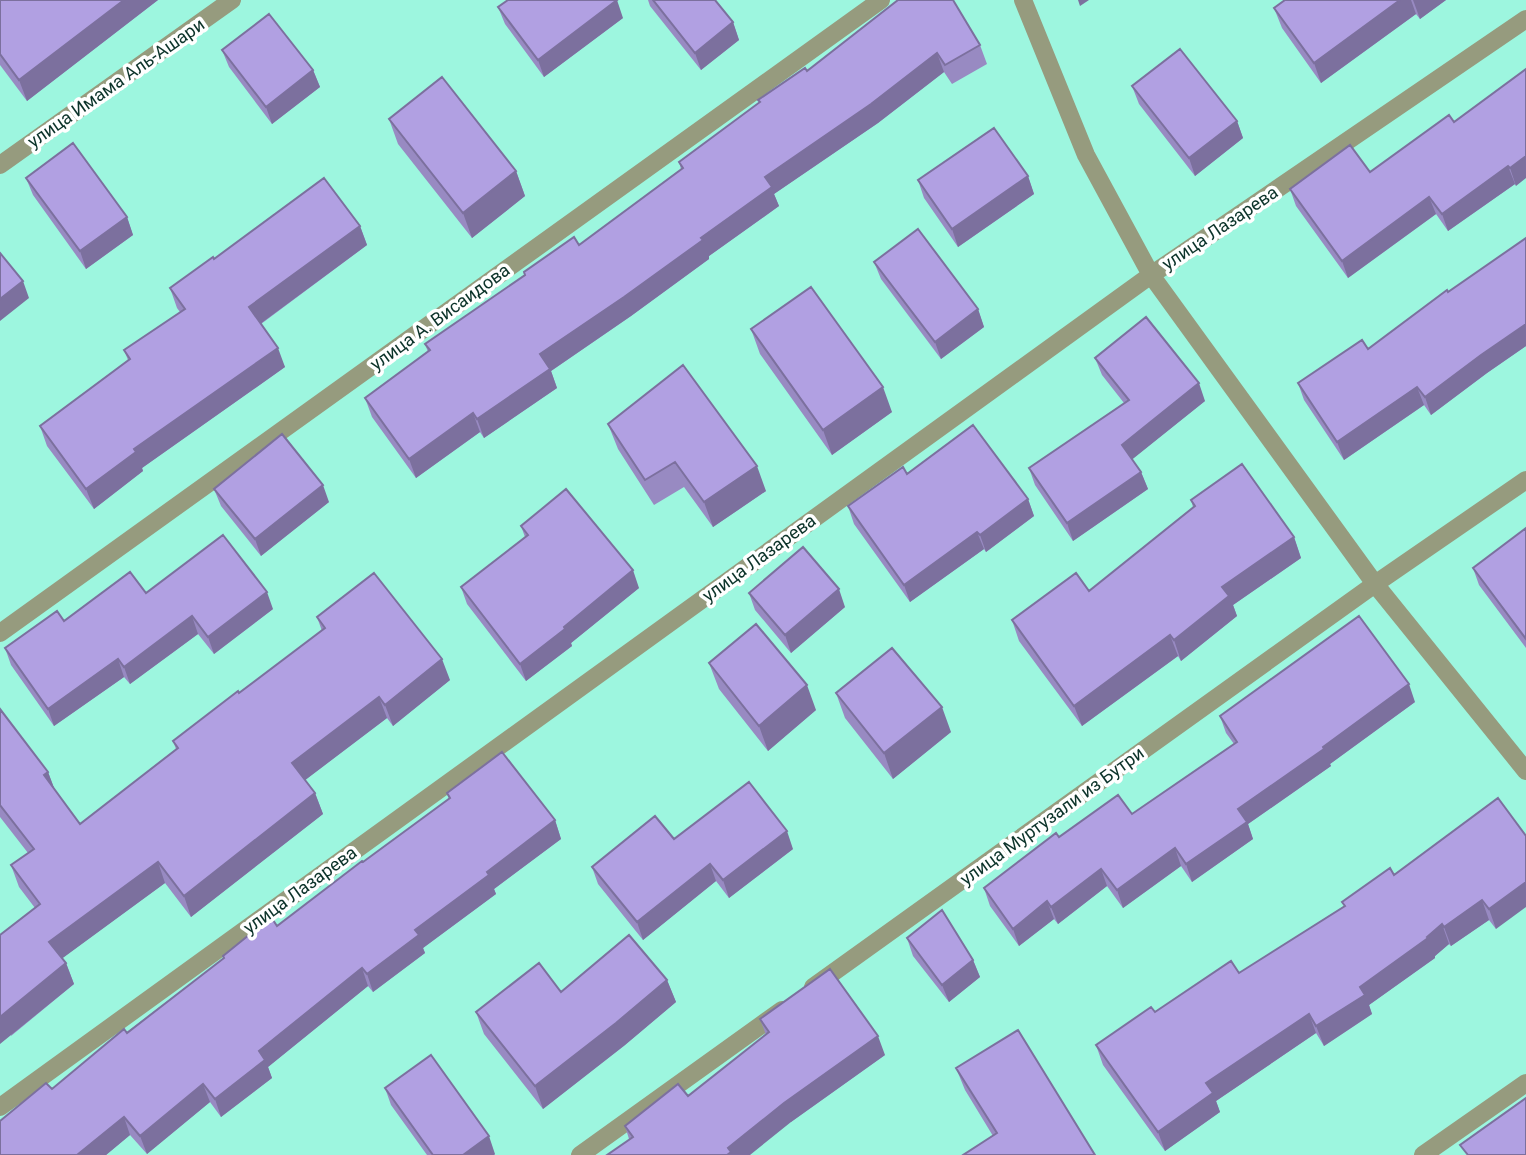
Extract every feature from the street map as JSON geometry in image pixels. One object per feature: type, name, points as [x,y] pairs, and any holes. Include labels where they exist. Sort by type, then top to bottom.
[{"type":"street","name":"улица Имама Аль-Ашари","points":[[0,165],[232,0]]},
{"type":"street","name":"улица А. Висаидова","points":[[0,633],[881,0]]},
{"type":"street","points":[[1023,0],[1086,155],[1151,275],[1375,584],[1526,771]]},
{"type":"street","name":"улица Лазарева","points":[[0,1107],[1151,275],[1526,19]]},
{"type":"street","name":"улица Муртузали из Бутри","points":[[580,1155],[1375,584],[1526,480]]},
{"type":"street","points":[[1423,1155],[1526,1083]]},
{"type":"building","points":[[0,0],[124,0],[19,80],[0,54]]},
{"type":"building","points":[[508,0],[617,0],[538,60],[498,7]]},
{"type":"building","points":[[653,0],[715,0],[733,22],[695,53]]},
{"type":"building","points":[[898,0],[953,0],[980,45],[945,65],[937,53],[871,104],[765,177],[772,187],[624,297],[540,354],[550,369],[477,419],[473,413],[409,459],[365,398],[430,350],[425,344],[525,275],[524,272],[574,237],[579,245],[683,168],[679,162],[760,102],[758,100],[805,68],[807,71]]},
{"type":"building","points":[[1285,0],[1400,0],[1314,63],[1274,8]]},
{"type":"building","points":[[269,14],[313,70],[266,107],[222,50]]},
{"type":"building","points":[[1180,49],[1237,121],[1189,158],[1132,86]]},
{"type":"building","points":[[1526,69],[1526,156],[1442,214],[1429,197],[1342,261],[1290,189],[1350,145],[1370,172],[1449,115],[1454,122]]},
{"type":"building","points":[[442,77],[516,171],[463,213],[389,119]]},
{"type":"building","points":[[994,128],[1028,176],[952,229],[918,180]]},
{"type":"building","points":[[73,143],[127,217],[80,251],[26,178]]},
{"type":"building","points":[[324,178],[360,226],[249,307],[278,348],[134,449],[136,452],[86,489],[40,426],[130,359],[124,350],[185,309],[170,288]]},
{"type":"building","points":[[918,229],[978,309],[935,342],[874,262]]},
{"type":"building","points":[[1526,238],[1526,324],[1425,397],[1417,387],[1337,442],[1298,383],[1362,340],[1368,349],[1447,290],[1448,292]]},
{"type":"building","points":[[0,253],[23,281],[0,299]]},
{"type":"building","points":[[811,287],[883,387],[823,430],[751,329]]},
{"type":"building","points":[[1146,317],[1199,383],[1122,445],[1141,472],[1067,523],[1029,468],[1129,400],[1095,358]]},
{"type":"building","points":[[683,365],[757,466],[704,502],[675,462],[645,480],[608,424]]},
{"type":"building","points":[[973,425],[1028,499],[980,535],[977,532],[904,585],[848,506],[903,467],[907,474]]},
{"type":"building","points":[[282,434],[323,485],[255,539],[214,489]]},
{"type":"building","points":[[1242,464],[1294,537],[1222,587],[1229,596],[1174,640],[1170,635],[1074,706],[1012,620],[1076,573],[1089,591],[1195,506],[1191,500]]},
{"type":"building","points":[[566,489],[633,570],[520,664],[461,587],[528,535],[521,526]]},
{"type":"building","points":[[1526,528],[1526,639],[1473,568]]},
{"type":"building","points":[[223,535],[267,592],[208,637],[192,616],[124,667],[118,659],[48,709],[5,648],[57,611],[64,621],[130,572],[146,593]]},
{"type":"building","points":[[803,547],[839,589],[785,635],[749,593]]},
{"type":"building","points":[[374,573],[442,659],[385,705],[379,697],[292,763],[315,793],[184,896],[158,862],[49,942],[66,963],[0,1017],[0,935],[40,904],[11,865],[34,849],[0,805],[0,709],[48,772],[44,775],[80,824],[178,748],[173,741],[325,628],[317,617]]},
{"type":"building","points":[[1359,616],[1409,684],[1323,747],[1324,749],[1238,809],[1247,822],[1186,864],[1175,848],[1117,890],[1101,869],[1051,907],[1047,901],[1013,929],[984,888],[1056,833],[1059,837],[1118,795],[1132,814],[1237,742],[1220,716]]},
{"type":"building","points":[[756,624],[807,685],[759,726],[709,663]]},
{"type":"building","points":[[892,648],[942,707],[884,753],[836,693]]},
{"type":"building","points":[[502,752],[555,820],[487,872],[489,875],[415,930],[419,935],[367,974],[362,968],[259,1051],[265,1060],[215,1099],[203,1084],[140,1136],[124,1117],[77,1155],[0,1155],[0,1121],[46,1083],[52,1089],[124,1029],[127,1033],[224,958],[223,956],[271,917],[277,926],[450,798],[447,793]]},
{"type":"building","points":[[749,782],[787,831],[723,880],[710,864],[637,922],[592,867],[655,816],[674,839]]},
{"type":"building","points":[[1498,798],[1526,836],[1526,882],[1489,909],[1482,900],[1444,927],[1442,924],[1428,938],[1360,987],[1365,995],[1316,1026],[1309,1014],[1206,1083],[1213,1093],[1158,1132],[1096,1045],[1151,1007],[1155,1012],[1231,961],[1239,973],[1345,906],[1342,902],[1390,868],[1394,875]]},
{"type":"building","points":[[942,910],[973,960],[942,985],[907,938]]},
{"type":"building","points":[[629,935],[667,980],[535,1086],[476,1012],[539,963],[561,992]]},
{"type":"building","points":[[830,969],[878,1036],[784,1103],[728,1148],[731,1152],[727,1155],[607,1155],[633,1137],[625,1126],[678,1084],[688,1096],[769,1032],[760,1019]]},
{"type":"building","points":[[1018,1030],[1095,1155],[963,1155],[997,1133],[956,1068]]},
{"type":"building","points":[[431,1055],[489,1136],[463,1155],[433,1155],[385,1088]]},
{"type":"building","points":[[1526,1098],[1526,1155],[1468,1155],[1460,1145]]}]
